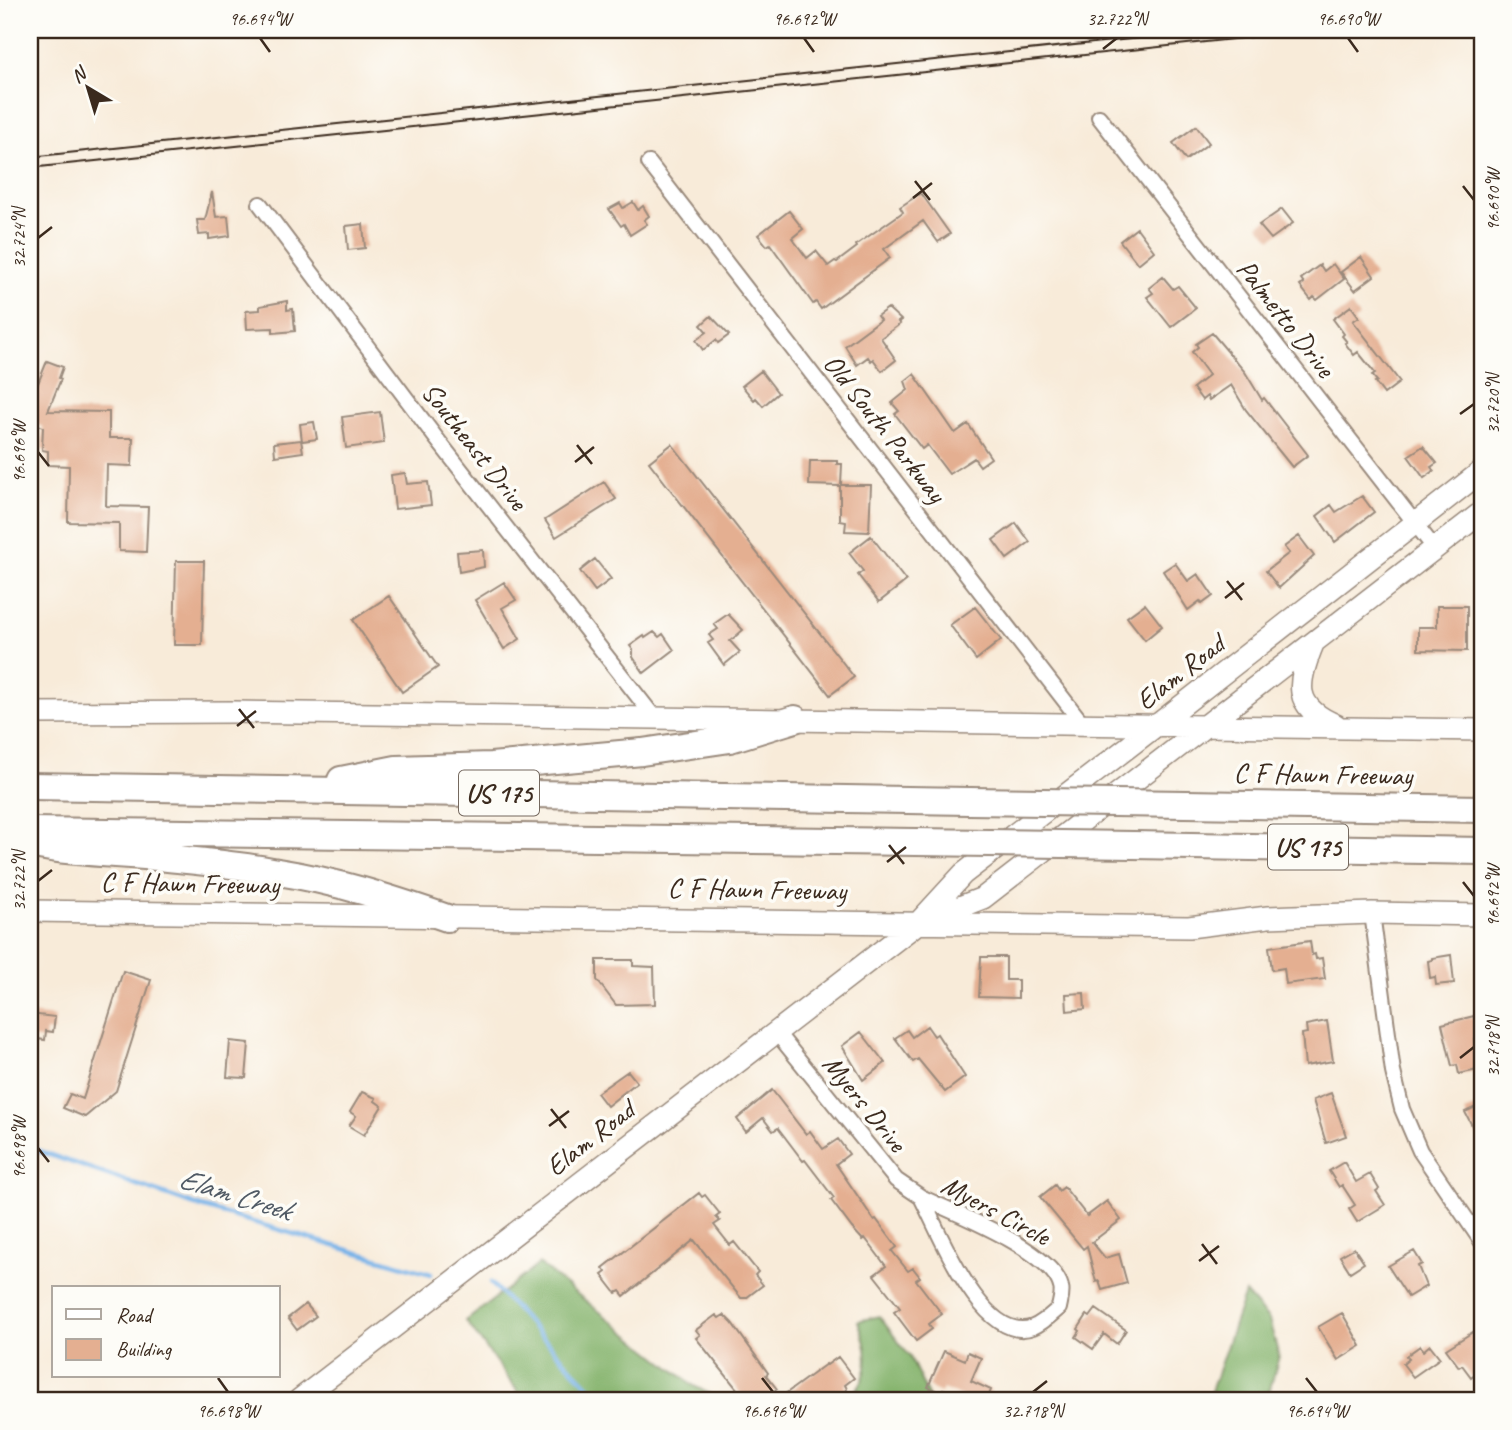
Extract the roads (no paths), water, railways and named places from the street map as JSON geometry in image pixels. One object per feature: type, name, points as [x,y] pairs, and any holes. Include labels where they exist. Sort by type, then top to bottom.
[{"type":"highway","points":[[290,790],[396,769],[491,766],[655,750],[730,738],[795,719]]},
{"type":"highway","name":"C F Hawn Freeway","points":[[30,786],[1482,808]]},
{"type":"highway","name":"C F Hawn Freeway","points":[[30,831],[1482,851]]},
{"type":"highway","points":[[30,844],[50,849],[142,856],[278,872],[347,886],[447,918]]},
{"type":"main road","name":"Elam Road","points":[[299,1400],[918,923],[962,874],[1482,471]]},
{"type":"main road","name":"Elam Road","points":[[918,923],[983,898],[1482,512]]},
{"type":"main road","points":[[1313,644],[1301,673],[1304,698],[1319,718],[1342,727]]},
{"type":"main road","name":"C F Hawn Freeway","points":[[30,713],[234,712],[1482,730]]},
{"type":"main road","name":"C F Hawn Freeway","points":[[30,912],[1189,927],[1268,917],[1372,913],[1482,915]]},
{"type":"street","name":"Palmetto Drive","points":[[1099,117],[1435,549]]},
{"type":"street","name":"Old South Parkway","points":[[649,163],[1082,723]]},
{"type":"street","name":"Southeast Drive","points":[[260,204],[436,438],[654,717]]},
{"type":"street","points":[[1372,913],[1393,1072],[1402,1109],[1420,1151],[1482,1242]]},
{"type":"street","name":"Myers Drive","points":[[776,1034],[896,1180],[921,1197]]},
{"type":"street","name":"Myers Circle","points":[[921,1197],[1013,1241],[1050,1267],[1062,1287],[1059,1308],[1032,1328],[1006,1325],[989,1315],[963,1279],[921,1197]]},
{"type":"waterway","name":"Elam Creek","points":[[30,1148],[201,1207],[431,1274]]},
{"type":"waterway","name":"Elam Creek","points":[[491,1283],[602,1400]]},
{"type":"tram line","points":[[30,168],[1317,30]]},
{"type":"tram line","points":[[30,157],[1177,34]]}]
